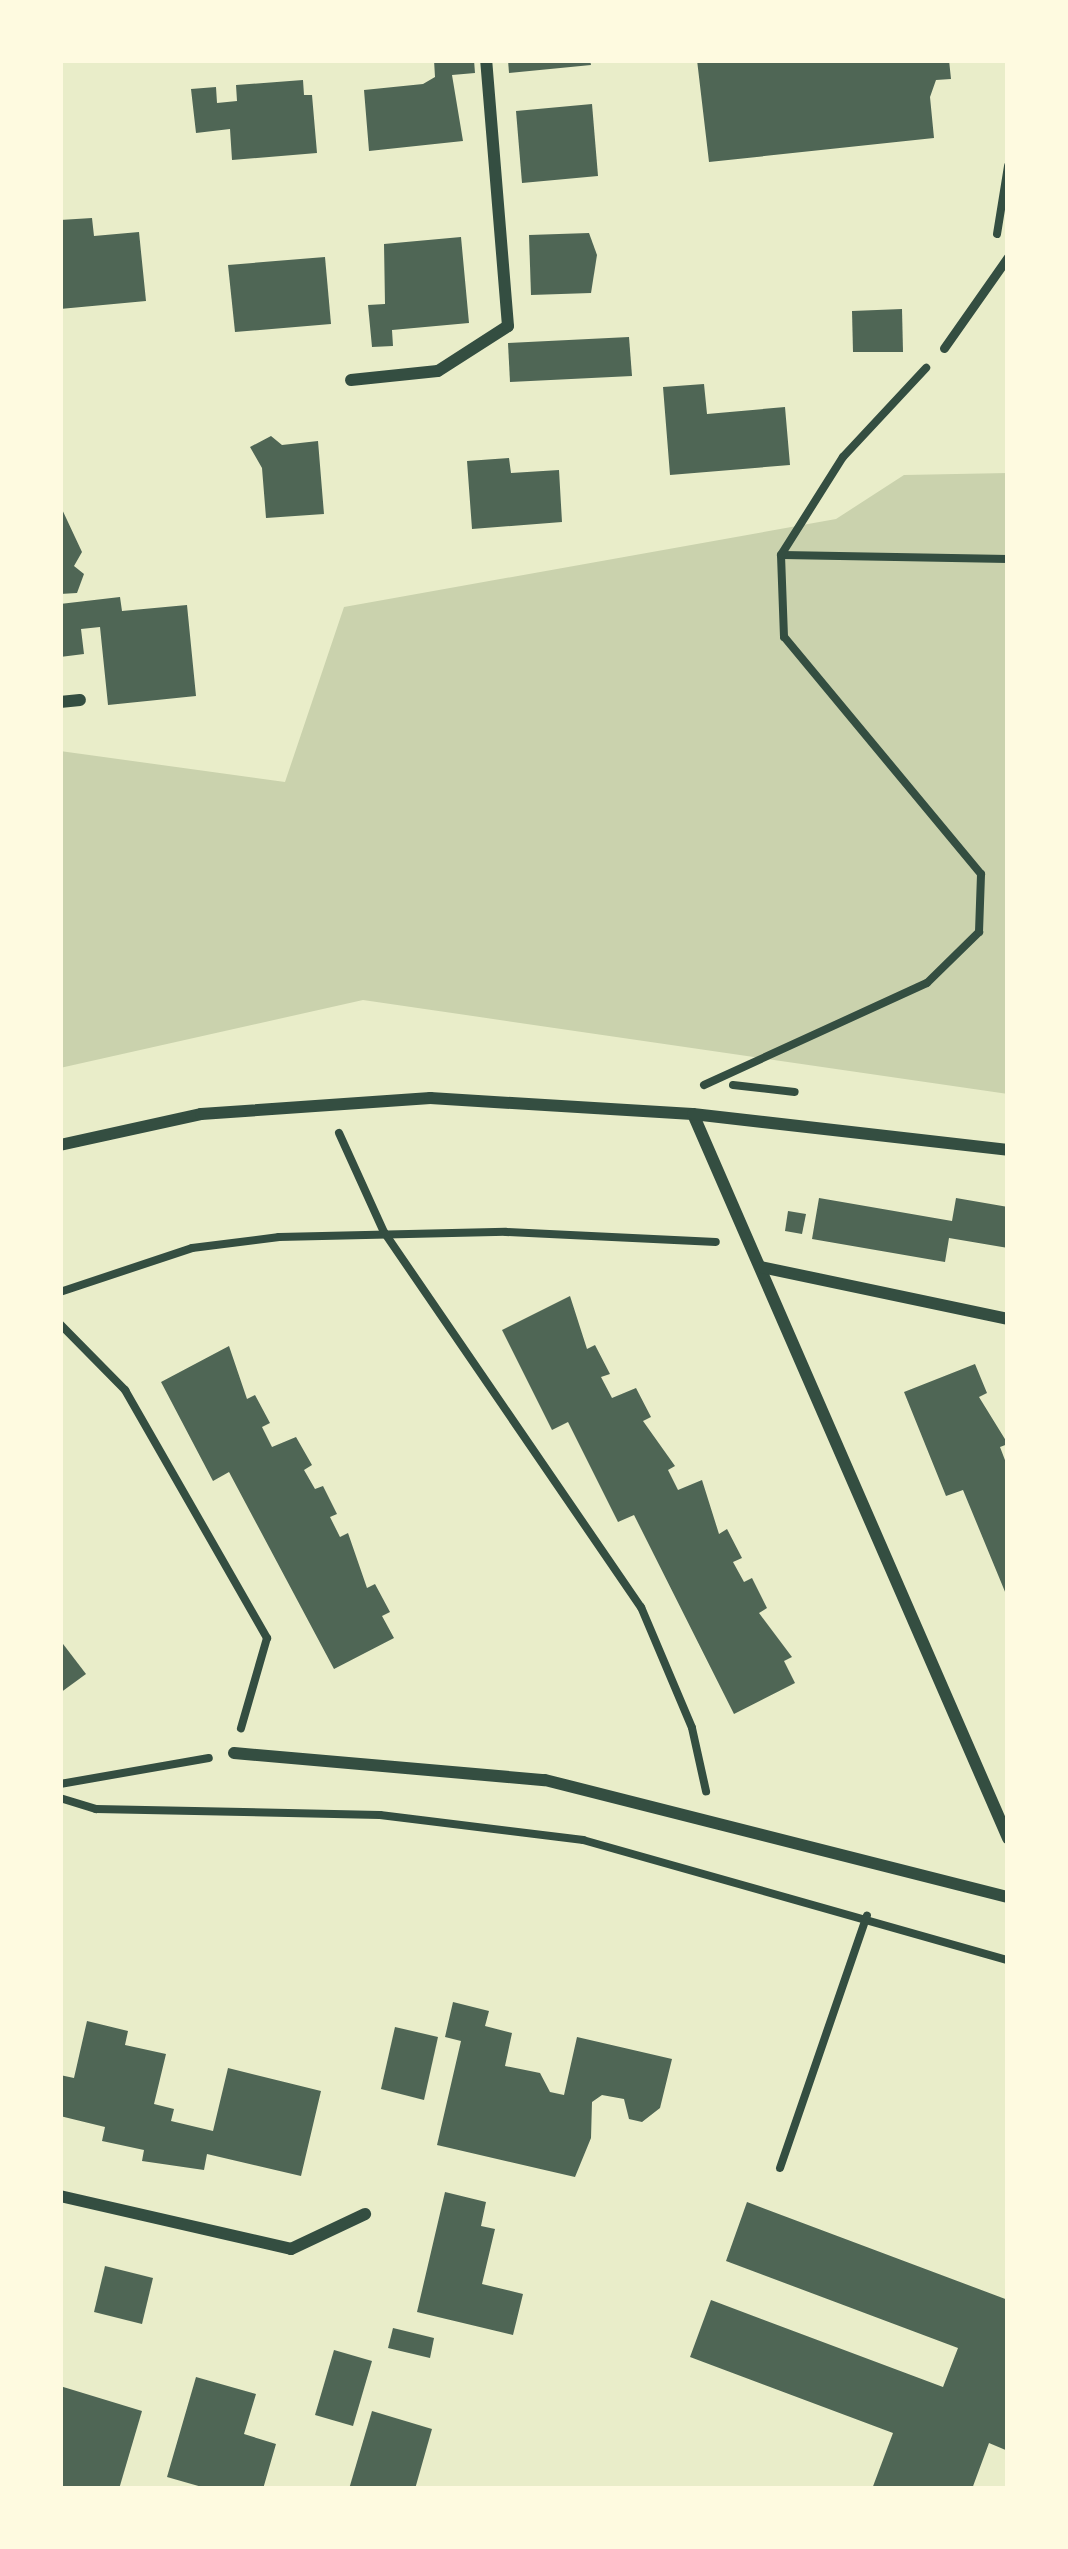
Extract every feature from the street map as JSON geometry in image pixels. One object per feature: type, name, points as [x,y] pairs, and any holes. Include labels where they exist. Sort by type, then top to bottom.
[{"type":"street","points":[[351,380],[438,371],[508,326],[486,60]]},
{"type":"street","points":[[60,702],[80,700]]},
{"type":"street","points":[[60,1145],[201,1114],[323,1100],[430,1098],[693,1114],[1008,1150]]},
{"type":"street","points":[[693,1114],[1008,1838]]},
{"type":"street","points":[[761,1267],[1008,1318]]},
{"type":"street","points":[[234,1753],[544,1780],[1008,1897]]},
{"type":"street","points":[[60,2196],[291,2249],[365,2214]]},
{"type":"lane","points":[[944,348],[1008,257]]},
{"type":"path","points":[[987,257],[1008,166]]},
{"type":"path","points":[[693,1114],[701,1086],[927,983],[979,932],[981,874],[784,637],[781,555],[843,457],[944,348]]},
{"type":"path","points":[[781,555],[1008,560]]},
{"type":"path","points":[[323,1100],[384,1232],[641,1606],[692,1729],[712,1821]]},
{"type":"path","points":[[60,1292],[192,1248],[384,1232],[749,1243]]},
{"type":"path","points":[[60,1324],[125,1390],[267,1638],[234,1753],[60,1784]]},
{"type":"path","points":[[60,1798],[96,1809],[380,1815],[584,1840],[867,1916],[1008,1960]]},
{"type":"path","points":[[780,2168],[867,1916]]},
{"type":"green space","points":[[1008,473],[1008,1094],[363,1000],[60,1068],[60,751],[285,782],[344,607],[836,519],[904,475]]},
{"type":"building","points":[[434,60],[474,60],[475,73],[452,75],[463,141],[369,151],[364,90],[423,84],[435,77]]},
{"type":"building","points":[[508,60],[590,60],[591,65],[509,73]]},
{"type":"building","points":[[697,60],[949,60],[951,79],[936,80],[930,97],[934,138],[709,162]]},
{"type":"building","points":[[303,80],[304,95],[312,95],[317,153],[232,160],[230,129],[196,133],[191,89],[216,87],[217,103],[237,101],[236,85]]},
{"type":"building","points":[[592,104],[598,176],[522,183],[516,111]]},
{"type":"building","points":[[92,218],[94,236],[139,232],[146,301],[60,309],[60,220]]},
{"type":"building","points":[[589,233],[597,255],[591,293],[531,295],[529,235]]},
{"type":"building","points":[[461,237],[469,323],[392,330],[393,346],[372,347],[368,305],[385,304],[384,244]]},
{"type":"building","points":[[325,257],[331,324],[235,332],[228,265]]},
{"type":"building","points":[[902,309],[903,352],[853,352],[852,311]]},
{"type":"building","points":[[629,337],[632,376],[510,382],[508,343]]},
{"type":"building","points":[[704,384],[707,414],[785,407],[790,465],[670,475],[663,387]]},
{"type":"building","points":[[271,436],[282,445],[318,441],[324,514],[266,518],[262,468],[250,447]]},
{"type":"building","points":[[509,458],[511,473],[559,470],[562,522],[472,529],[467,461]]},
{"type":"building","points":[[60,505],[82,552],[74,566],[84,574],[77,593],[60,594]]},
{"type":"building","points":[[120,597],[122,611],[187,605],[196,696],[108,705],[100,627],[81,629],[84,654],[60,657],[60,604]]},
{"type":"building","points":[[819,1198],[952,1221],[956,1198],[1008,1207],[1008,1248],[949,1238],[945,1262],[812,1239]]},
{"type":"building","points":[[788,1211],[806,1214],[802,1234],[785,1231]]},
{"type":"building","points":[[570,1296],[587,1349],[595,1345],[610,1374],[601,1377],[612,1398],[636,1388],[651,1417],[643,1421],[675,1466],[668,1470],[678,1490],[702,1480],[719,1534],[727,1529],[742,1558],[733,1562],[744,1582],[752,1578],[767,1608],[759,1613],[792,1657],[784,1661],[795,1683],[734,1714],[634,1515],[618,1522],[568,1422],[552,1430],[502,1330]]},
{"type":"building","points":[[229,1346],[247,1399],[255,1395],[270,1423],[262,1427],[272,1447],[296,1437],[312,1465],[304,1470],[315,1489],[323,1486],[337,1514],[330,1517],[340,1537],[348,1533],[367,1588],[375,1584],[390,1612],[382,1616],[394,1638],[334,1669],[229,1472],[213,1481],[161,1382]]},
{"type":"building","points":[[975,1364],[987,1393],[979,1397],[1008,1444],[1000,1447],[1008,1468],[1008,1599],[963,1490],[946,1496],[904,1392]]},
{"type":"building","points":[[60,1640],[86,1674],[60,1693]]},
{"type":"building","points":[[453,2002],[489,2011],[485,2026],[512,2033],[505,2066],[540,2073],[550,2092],[564,2095],[577,2037],[672,2059],[660,2108],[642,2122],[629,2119],[624,2099],[602,2095],[592,2102],[591,2138],[575,2177],[437,2145],[461,2041],[445,2037]]},
{"type":"building","points":[[87,2021],[128,2031],[125,2045],[166,2054],[154,2104],[174,2109],[171,2121],[213,2131],[228,2068],[321,2091],[301,2176],[207,2154],[204,2170],[142,2161],[144,2150],[102,2141],[105,2127],[60,2116],[60,2075],[74,2078]]},
{"type":"building","points":[[395,2027],[438,2037],[424,2100],[381,2089]]},
{"type":"building","points":[[445,2192],[486,2202],[481,2226],[495,2229],[482,2284],[523,2294],[513,2335],[417,2312]]},
{"type":"building","points":[[747,2202],[1008,2300],[1008,2451],[989,2443],[972,2489],[872,2489],[893,2433],[690,2357],[711,2300],[943,2387],[958,2348],[726,2261]]},
{"type":"building","points":[[105,2266],[153,2278],[142,2324],[94,2312]]},
{"type":"building","points":[[393,2328],[434,2338],[430,2358],[388,2348]]},
{"type":"building","points":[[334,2350],[372,2361],[353,2426],[315,2415]]},
{"type":"building","points":[[196,2377],[256,2394],[244,2434],[276,2444],[263,2489],[209,2489],[167,2477]]},
{"type":"building","points":[[60,2386],[142,2411],[119,2489],[60,2489]]},
{"type":"building","points":[[372,2411],[432,2429],[415,2489],[349,2489]]}]
